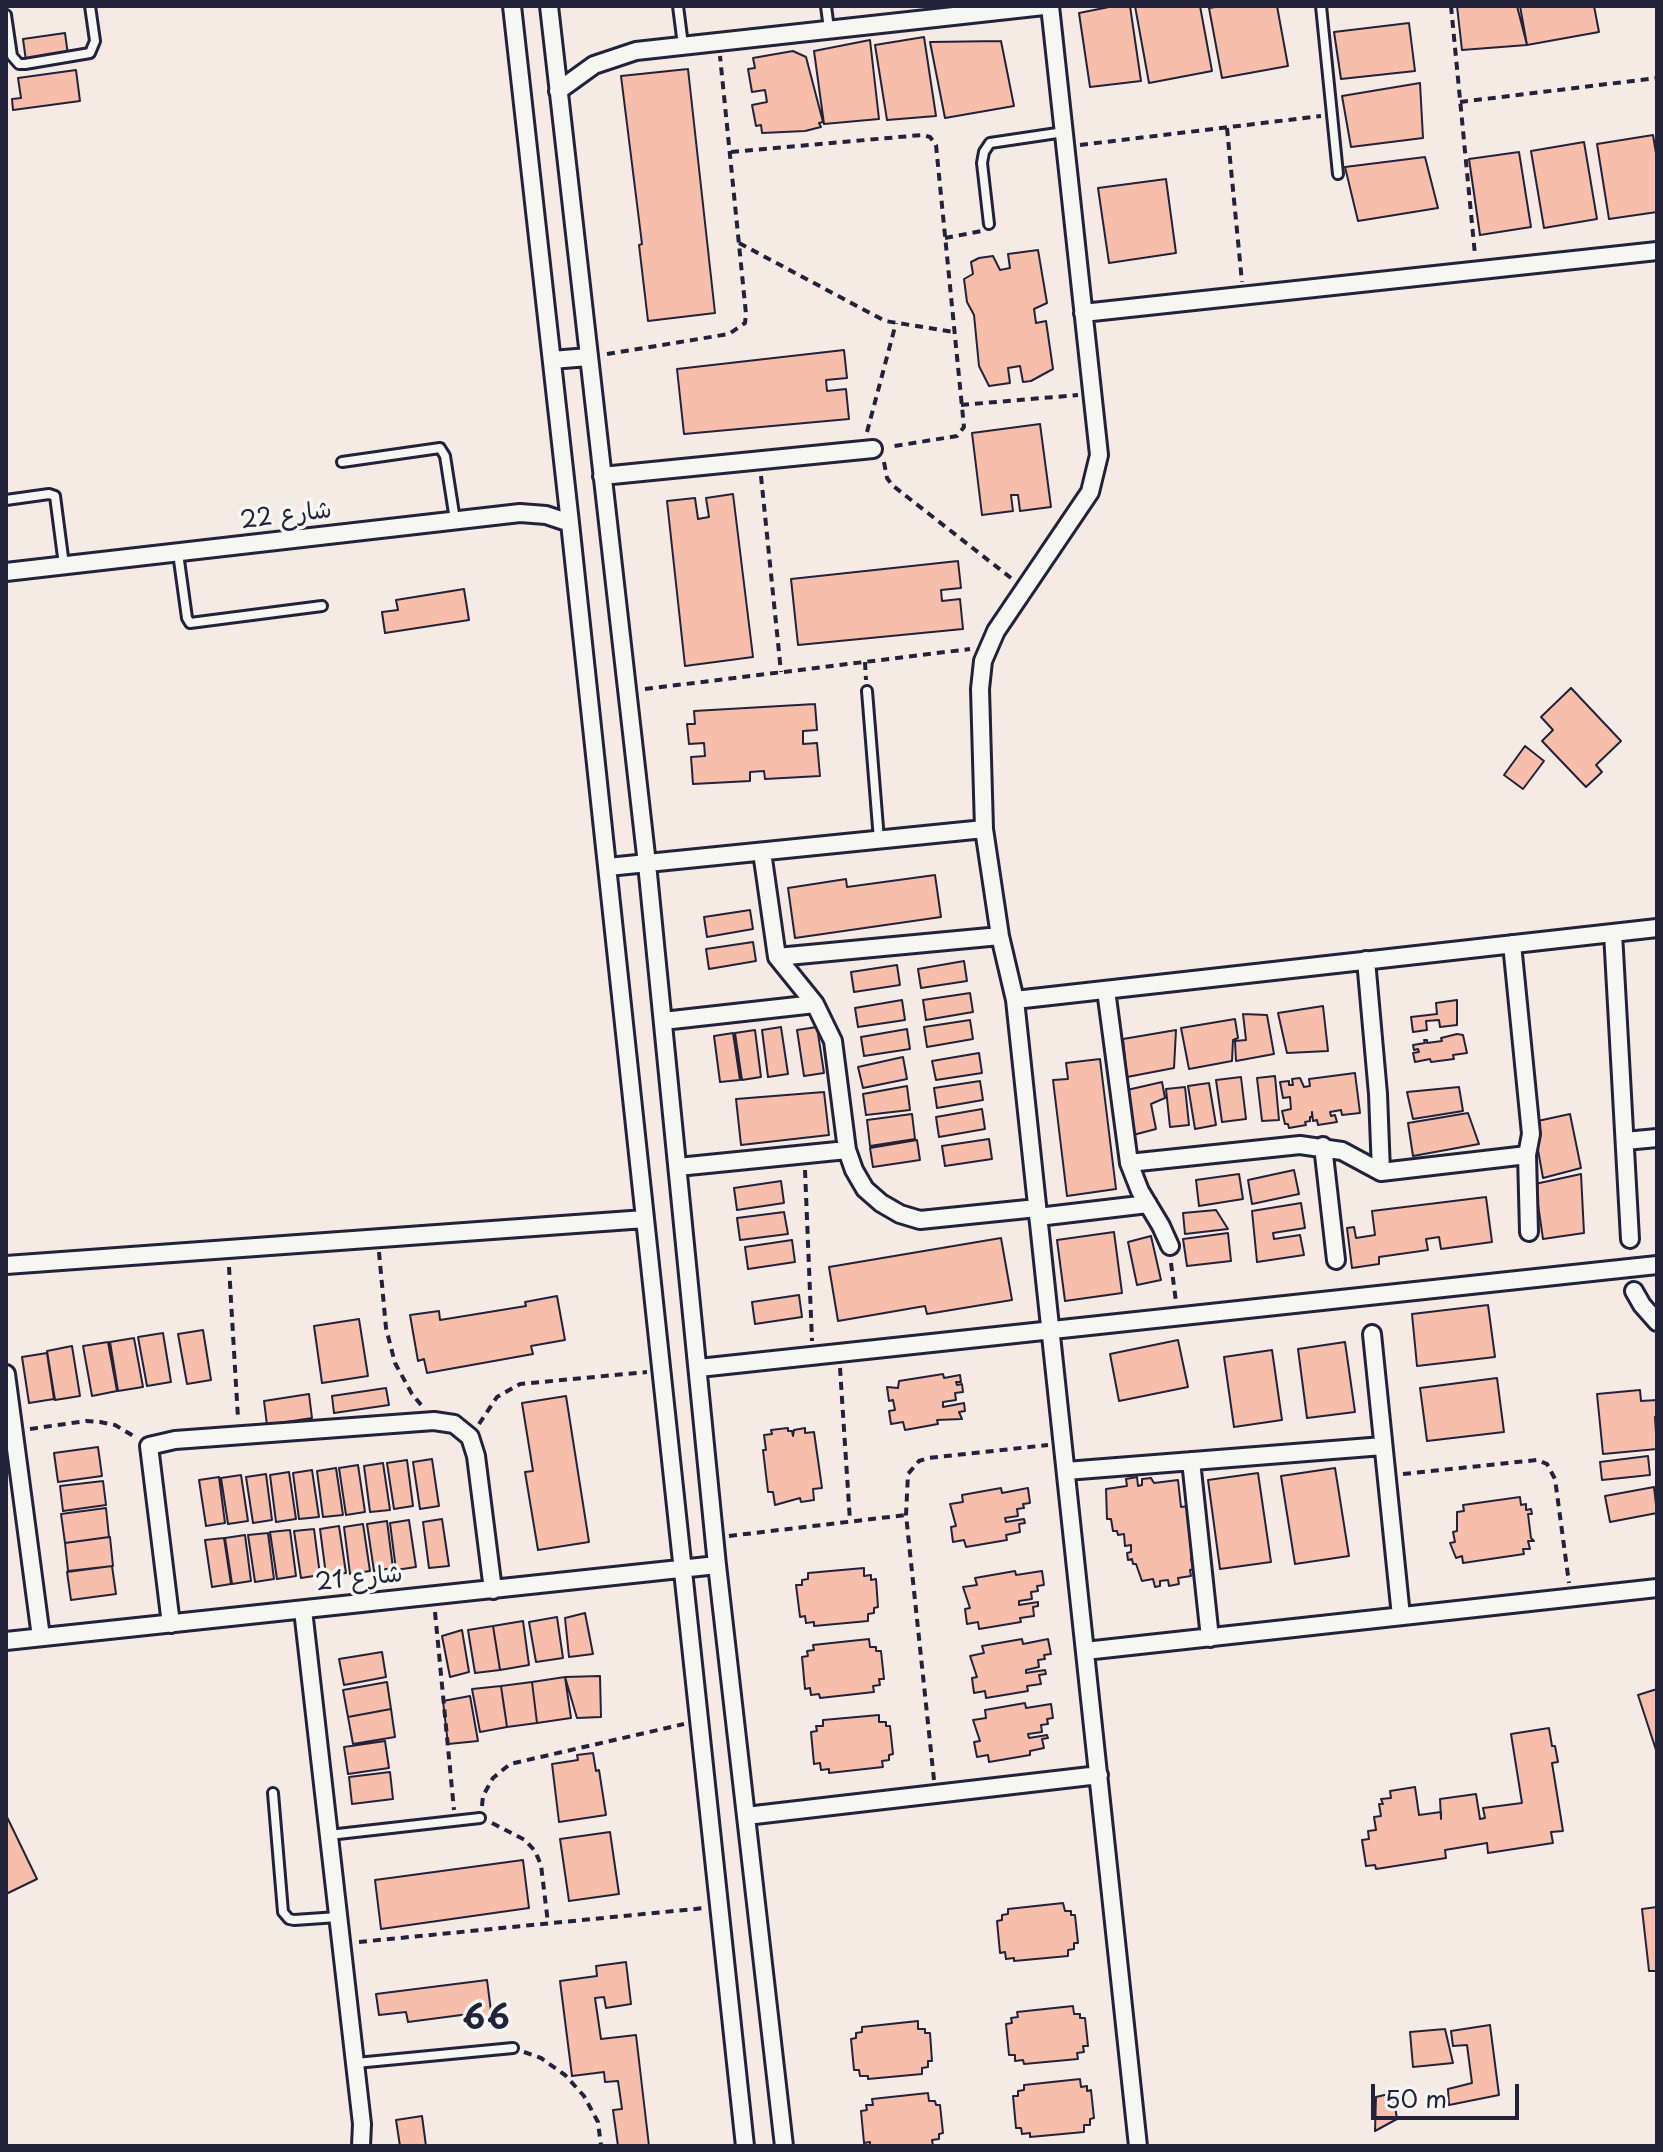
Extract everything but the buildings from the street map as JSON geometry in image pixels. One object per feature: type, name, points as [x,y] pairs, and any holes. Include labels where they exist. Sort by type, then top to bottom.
[{"type":"street","points":[[512,6],[745,2146]]},
{"type":"street","points":[[549,6],[647,864],[714,1538],[784,2146]]},
{"type":"street","points":[[558,91],[594,65],[636,51],[1044,6]]},
{"type":"street","points":[[1050,6],[1099,455],[1090,492],[996,631],[983,661],[980,689],[984,829],[1000,936],[1015,1000],[1138,2146]]},
{"type":"street","points":[[1083,313],[1657,251]]},
{"type":"street","points":[[552,360],[588,357]]},
{"type":"street","points":[[602,476],[868,450]]},
{"type":"street","name":"شارع 22","points":[[6,572],[520,513],[546,515],[570,523]]},
{"type":"street","points":[[608,867],[984,829]]},
{"type":"street","points":[[762,852],[777,957],[815,1004],[833,1041],[847,1150],[865,1189],[900,1214],[920,1220],[1148,1204]]},
{"type":"street","points":[[1015,1000],[1657,928]]},
{"type":"street","points":[[1613,933],[1630,1239]]},
{"type":"street","points":[[777,957],[1000,936]]},
{"type":"street","points":[[1512,944],[1531,1134],[1527,1155],[1529,1232]]},
{"type":"street","points":[[1366,960],[1378,1094],[1381,1172]]},
{"type":"street","points":[[1106,990],[1129,1163],[1170,1246]]},
{"type":"street","points":[[663,1021],[815,1004]]},
{"type":"street","points":[[1625,1141],[1657,1138]]},
{"type":"street","points":[[1129,1163],[1300,1145],[1342,1151],[1381,1172],[1527,1155]]},
{"type":"street","points":[[1323,1146],[1336,1260]]},
{"type":"street","points":[[678,1167],[847,1150]]},
{"type":"street","points":[[6,1265],[645,1219]]},
{"type":"street","points":[[699,1368],[1657,1265]]},
{"type":"street","points":[[1634,1291],[1657,1322]]},
{"type":"street","points":[[1372,1334],[1401,1616]]},
{"type":"street","points":[[6,1374],[41,1637]]},
{"type":"street","points":[[171,1624],[149,1446],[175,1440],[434,1421],[454,1424],[470,1437],[476,1456],[493,1590]]},
{"type":"street","points":[[1066,1471],[1383,1446]]},
{"type":"street","points":[[1191,1461],[1210,1638]]},
{"type":"street","name":"شارع 21","points":[[6,1641],[717,1565]]},
{"type":"street","points":[[1085,1651],[1657,1588]]},
{"type":"street","points":[[303,1610],[362,2124],[361,2146]]},
{"type":"street","points":[[746,1816],[1099,1775]]},
{"type":"lane","points":[[6,15],[12,56],[19,64],[25,64],[90,53],[95,41],[90,6]]},
{"type":"lane","points":[[678,6],[683,45]]},
{"type":"lane","points":[[826,6],[829,29]]},
{"type":"lane","points":[[1321,6],[1338,174]]},
{"type":"lane","points":[[989,224],[982,163],[990,143],[1065,139]]},
{"type":"lane","points":[[342,462],[440,448],[445,456],[455,520]]},
{"type":"lane","points":[[6,500],[49,494],[55,496],[64,565]]},
{"type":"lane","points":[[178,552],[190,623],[322,606]]},
{"type":"lane","points":[[867,691],[879,840]]},
{"type":"lane","points":[[273,1793],[283,1912],[294,1920],[338,1917]]},
{"type":"lane","points":[[329,1835],[480,1818]]},
{"type":"lane","points":[[355,2063],[513,2048]]},
{"type":"path","points":[[1451,6],[1476,271]]},
{"type":"path","points":[[588,357],[729,334],[745,323],[719,41]]},
{"type":"path","points":[[1460,102],[1657,78]]},
{"type":"path","points":[[1065,139],[1227,128],[1332,115]]},
{"type":"path","points":[[1227,128],[1243,296]]},
{"type":"path","points":[[731,152],[922,135],[930,137],[936,145],[964,427],[957,436],[868,450]]},
{"type":"path","points":[[945,238],[976,234],[989,224]]},
{"type":"path","points":[[739,243],[885,321],[954,332]]},
{"type":"path","points":[[868,450],[896,323]]},
{"type":"path","points":[[961,405],[1092,394]]},
{"type":"path","points":[[868,450],[884,459],[887,478],[892,485],[1025,589]]},
{"type":"path","points":[[759,461],[781,672]]},
{"type":"path","points":[[627,691],[988,647]]},
{"type":"path","points":[[804,1154],[813,1356]]},
{"type":"path","points":[[378,1238],[386,1328],[395,1363],[412,1394],[434,1421]]},
{"type":"path","points":[[1170,1246],[1177,1316]]},
{"type":"path","points":[[228,1249],[240,1436]]},
{"type":"path","points":[[839,1353],[850,1521]]},
{"type":"path","points":[[470,1437],[497,1397],[520,1384],[661,1371]]},
{"type":"path","points":[[14,1431],[86,1421],[100,1422],[128,1432],[149,1446]]},
{"type":"path","points":[[935,1794],[906,1515],[908,1474],[919,1461],[1063,1444]]},
{"type":"path","points":[[1386,1476],[1537,1460],[1547,1464],[1555,1479],[1571,1597]]},
{"type":"path","points":[[714,1538],[906,1515]]},
{"type":"path","points":[[433,1596],[455,1821]]},
{"type":"path","points":[[548,1923],[541,1865],[535,1851],[525,1840],[480,1818],[483,1796],[493,1778],[510,1764],[699,1720]]},
{"type":"path","points":[[341,1944],[719,1906]]},
{"type":"path","points":[[513,2048],[541,2058],[565,2075],[584,2096],[598,2122],[601,2146]]},
{"type":"district","name":"66","points":[[487,2020]]}]
